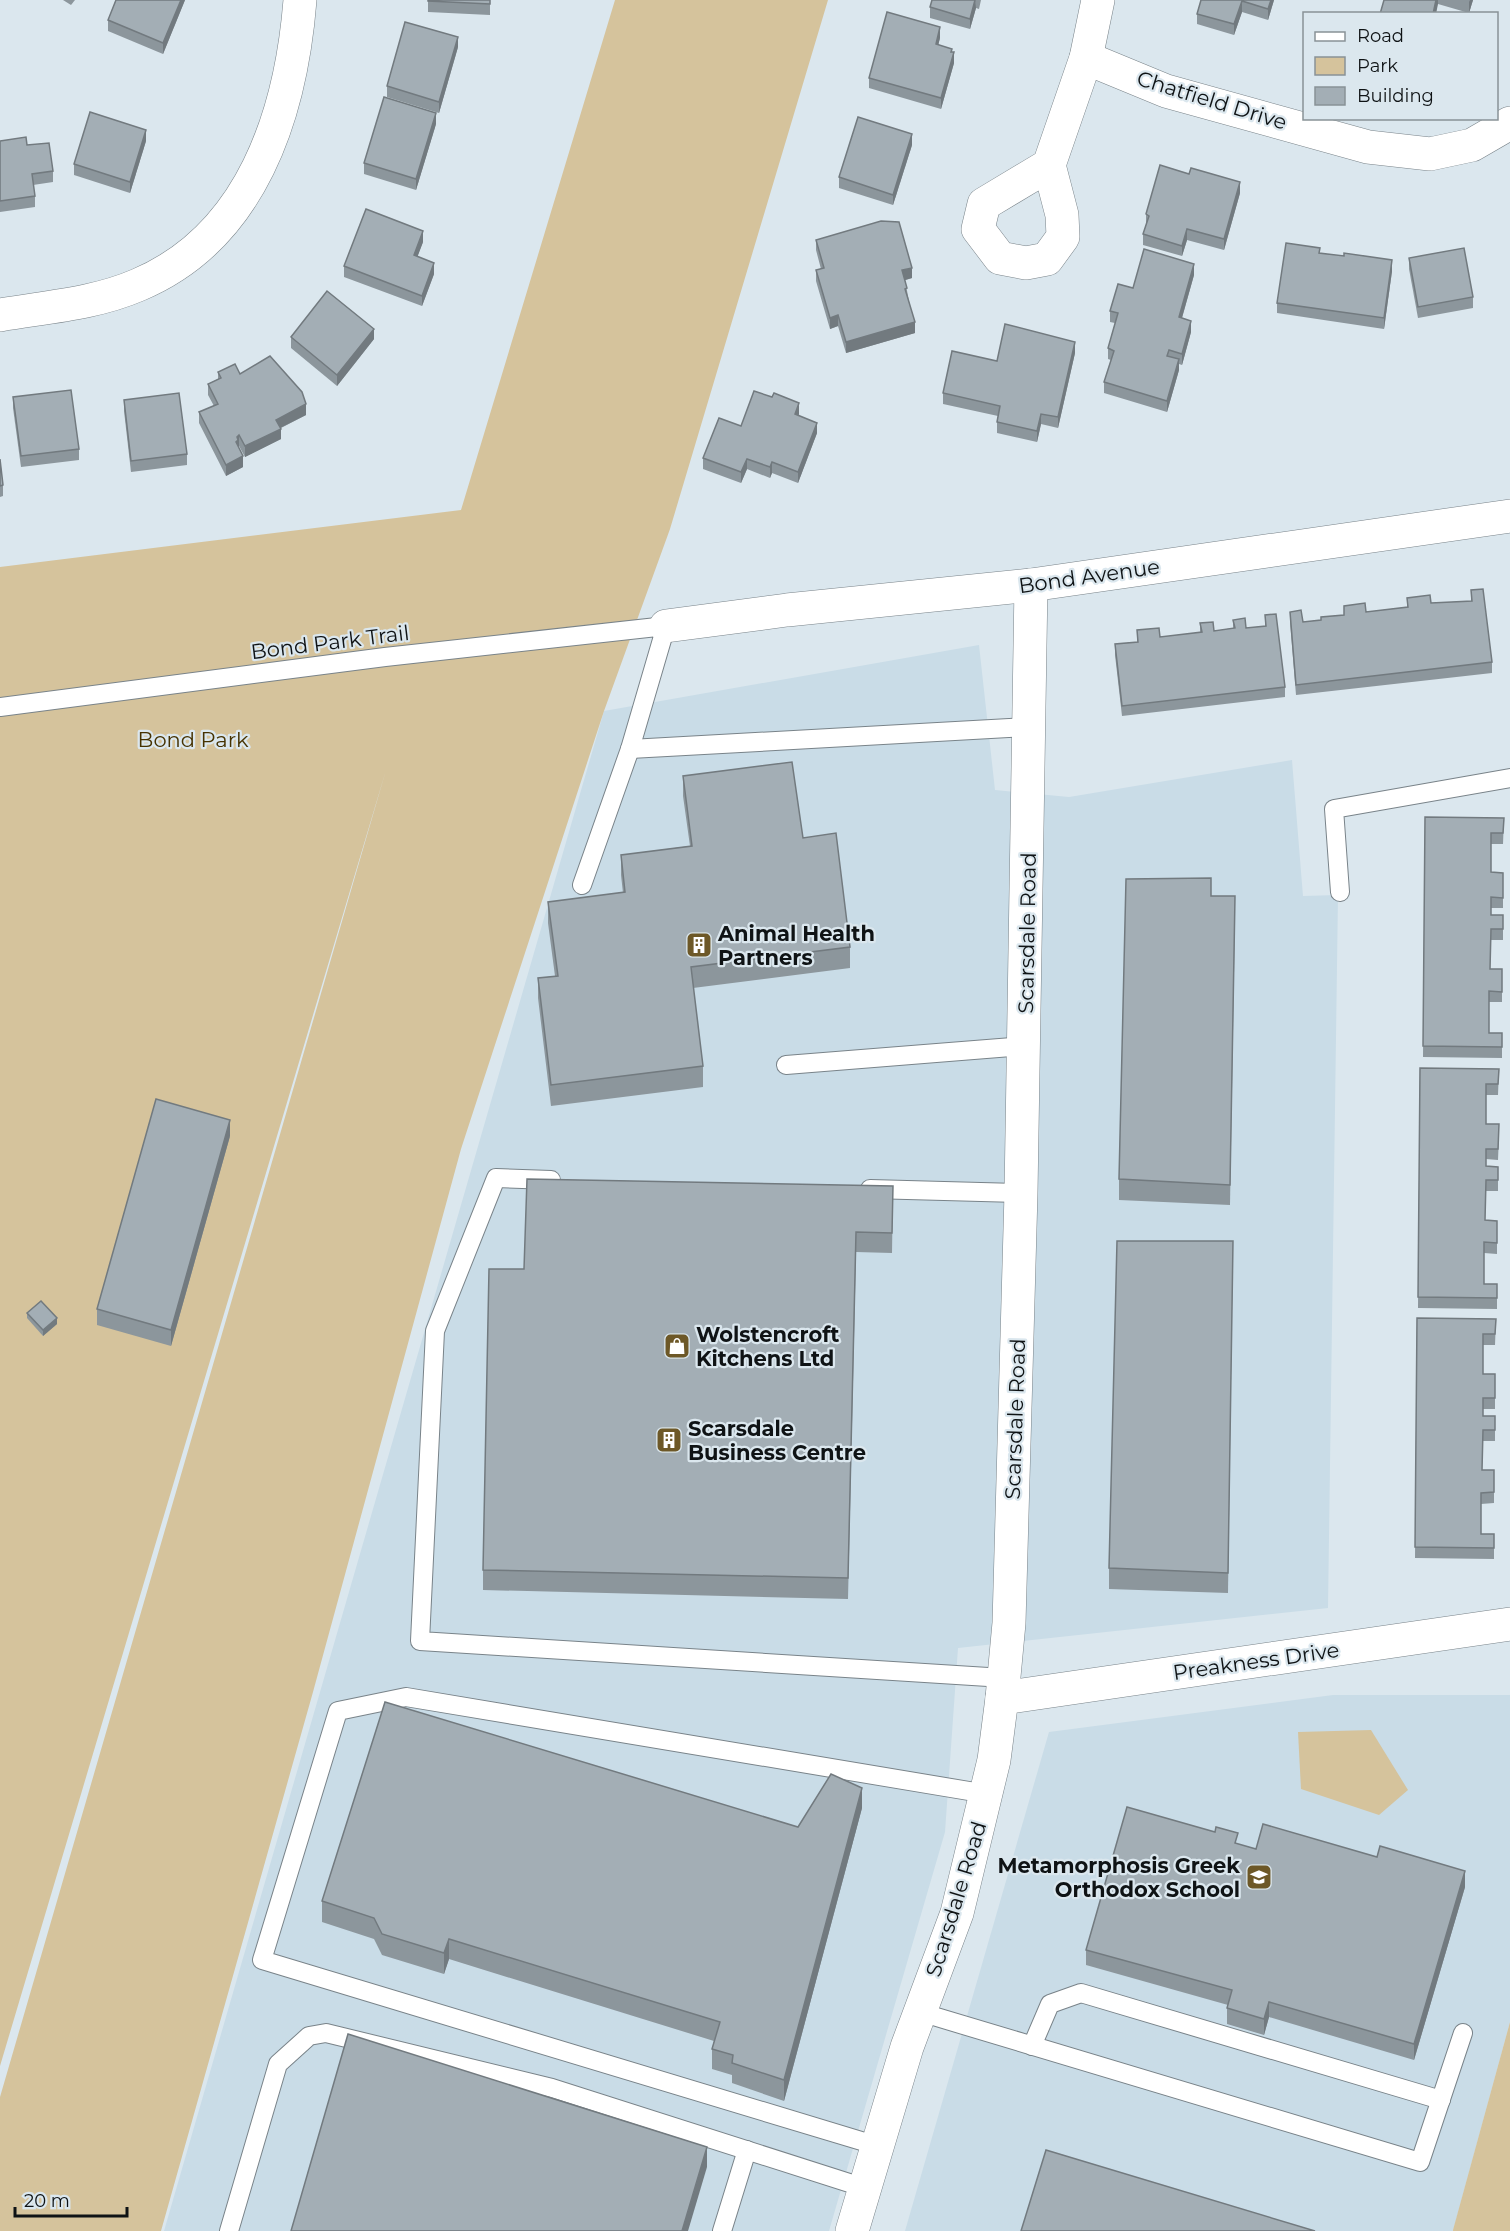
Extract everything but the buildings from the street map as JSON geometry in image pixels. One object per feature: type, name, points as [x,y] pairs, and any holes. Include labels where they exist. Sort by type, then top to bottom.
[{"type":"street","points":[[0,315],[95,300],[138,285],[177,264],[211,236],[242,196],[268,150],[283,106],[297,34],[300,0]]},
{"type":"street","points":[[1048,165],[1086,57],[1098,0]]},
{"type":"street","name":"Chatfield Drive","points":[[1086,57],[1166,91],[1368,147],[1430,154],[1472,145],[1510,123]]},
{"type":"street","name":"Bond Avenue","points":[[666,626],[787,610],[1031,585],[1510,516]]},
{"type":"street","name":"Scarsdale Road","points":[[852,2231],[920,2012],[957,1913],[987,1794],[1003,1688],[1009,1623],[1025,1046],[1031,585]]},
{"type":"street","name":"Preakness Drive","points":[[1003,1688],[1510,1624]]},
{"type":"lane","name":"Bond Park Trail","points":[[0,707],[385,657],[666,626]]},
{"type":"lane","points":[[582,885],[630,749],[666,626]]},
{"type":"lane","points":[[630,749],[1029,727]]},
{"type":"lane","points":[[1340,892],[1334,809],[1510,778]]},
{"type":"lane","points":[[786,1065],[1025,1046]]},
{"type":"lane","points":[[568,1180],[496,1178],[435,1331],[420,1641],[1003,1688]]},
{"type":"lane","points":[[852,1189],[1021,1193]]},
{"type":"lane","points":[[878,2146],[262,1960],[338,1711],[406,1697],[987,1794]]},
{"type":"lane","points":[[1032,2046],[1050,2004],[1081,1993],[1441,2100]]},
{"type":"lane","points":[[920,2012],[1420,2162],[1463,2033]]},
{"type":"lane","points":[[229,2231],[278,2064],[309,2036],[326,2032],[552,2088],[866,2187]]},
{"type":"lane","points":[[722,2231],[747,2150]]},
{"type":"shaded area","points":[[979,645],[995,790],[1069,797],[1292,760],[1303,896],[1338,895],[1328,1608],[958,1648],[945,1832],[829,2231],[164,2231],[604,711]]},
{"type":"shaded area","name":"Metamorphosis Greek Orthodox School","points":[[1333,1695],[1510,1695],[1510,2022],[1453,2231],[905,2231],[1049,1732]]},
{"type":"green space","name":"Bond Park","points":[[615,0],[828,0],[670,529],[604,711],[461,1149],[313,1692],[161,2231],[0,2231],[0,2097],[386,770],[0,2066],[0,567],[461,510]]},
{"type":"green space","points":[[1371,1730],[1408,1790],[1379,1815],[1301,1789],[1298,1732]]},
{"type":"green space","points":[[1510,2022],[1510,2231],[1453,2231],[1453,2230]]},
{"type":"place","name":"Animal Health Partners","points":[[699,945]]},
{"type":"place","name":"Wolstencroft Kitchens Ltd","points":[[677,1346]]},
{"type":"place","name":"Scarsdale Business Centre","points":[[669,1440]]},
{"type":"place","name":"Metamorphosis Greek Orthodox School","points":[[1259,1877]]}]
